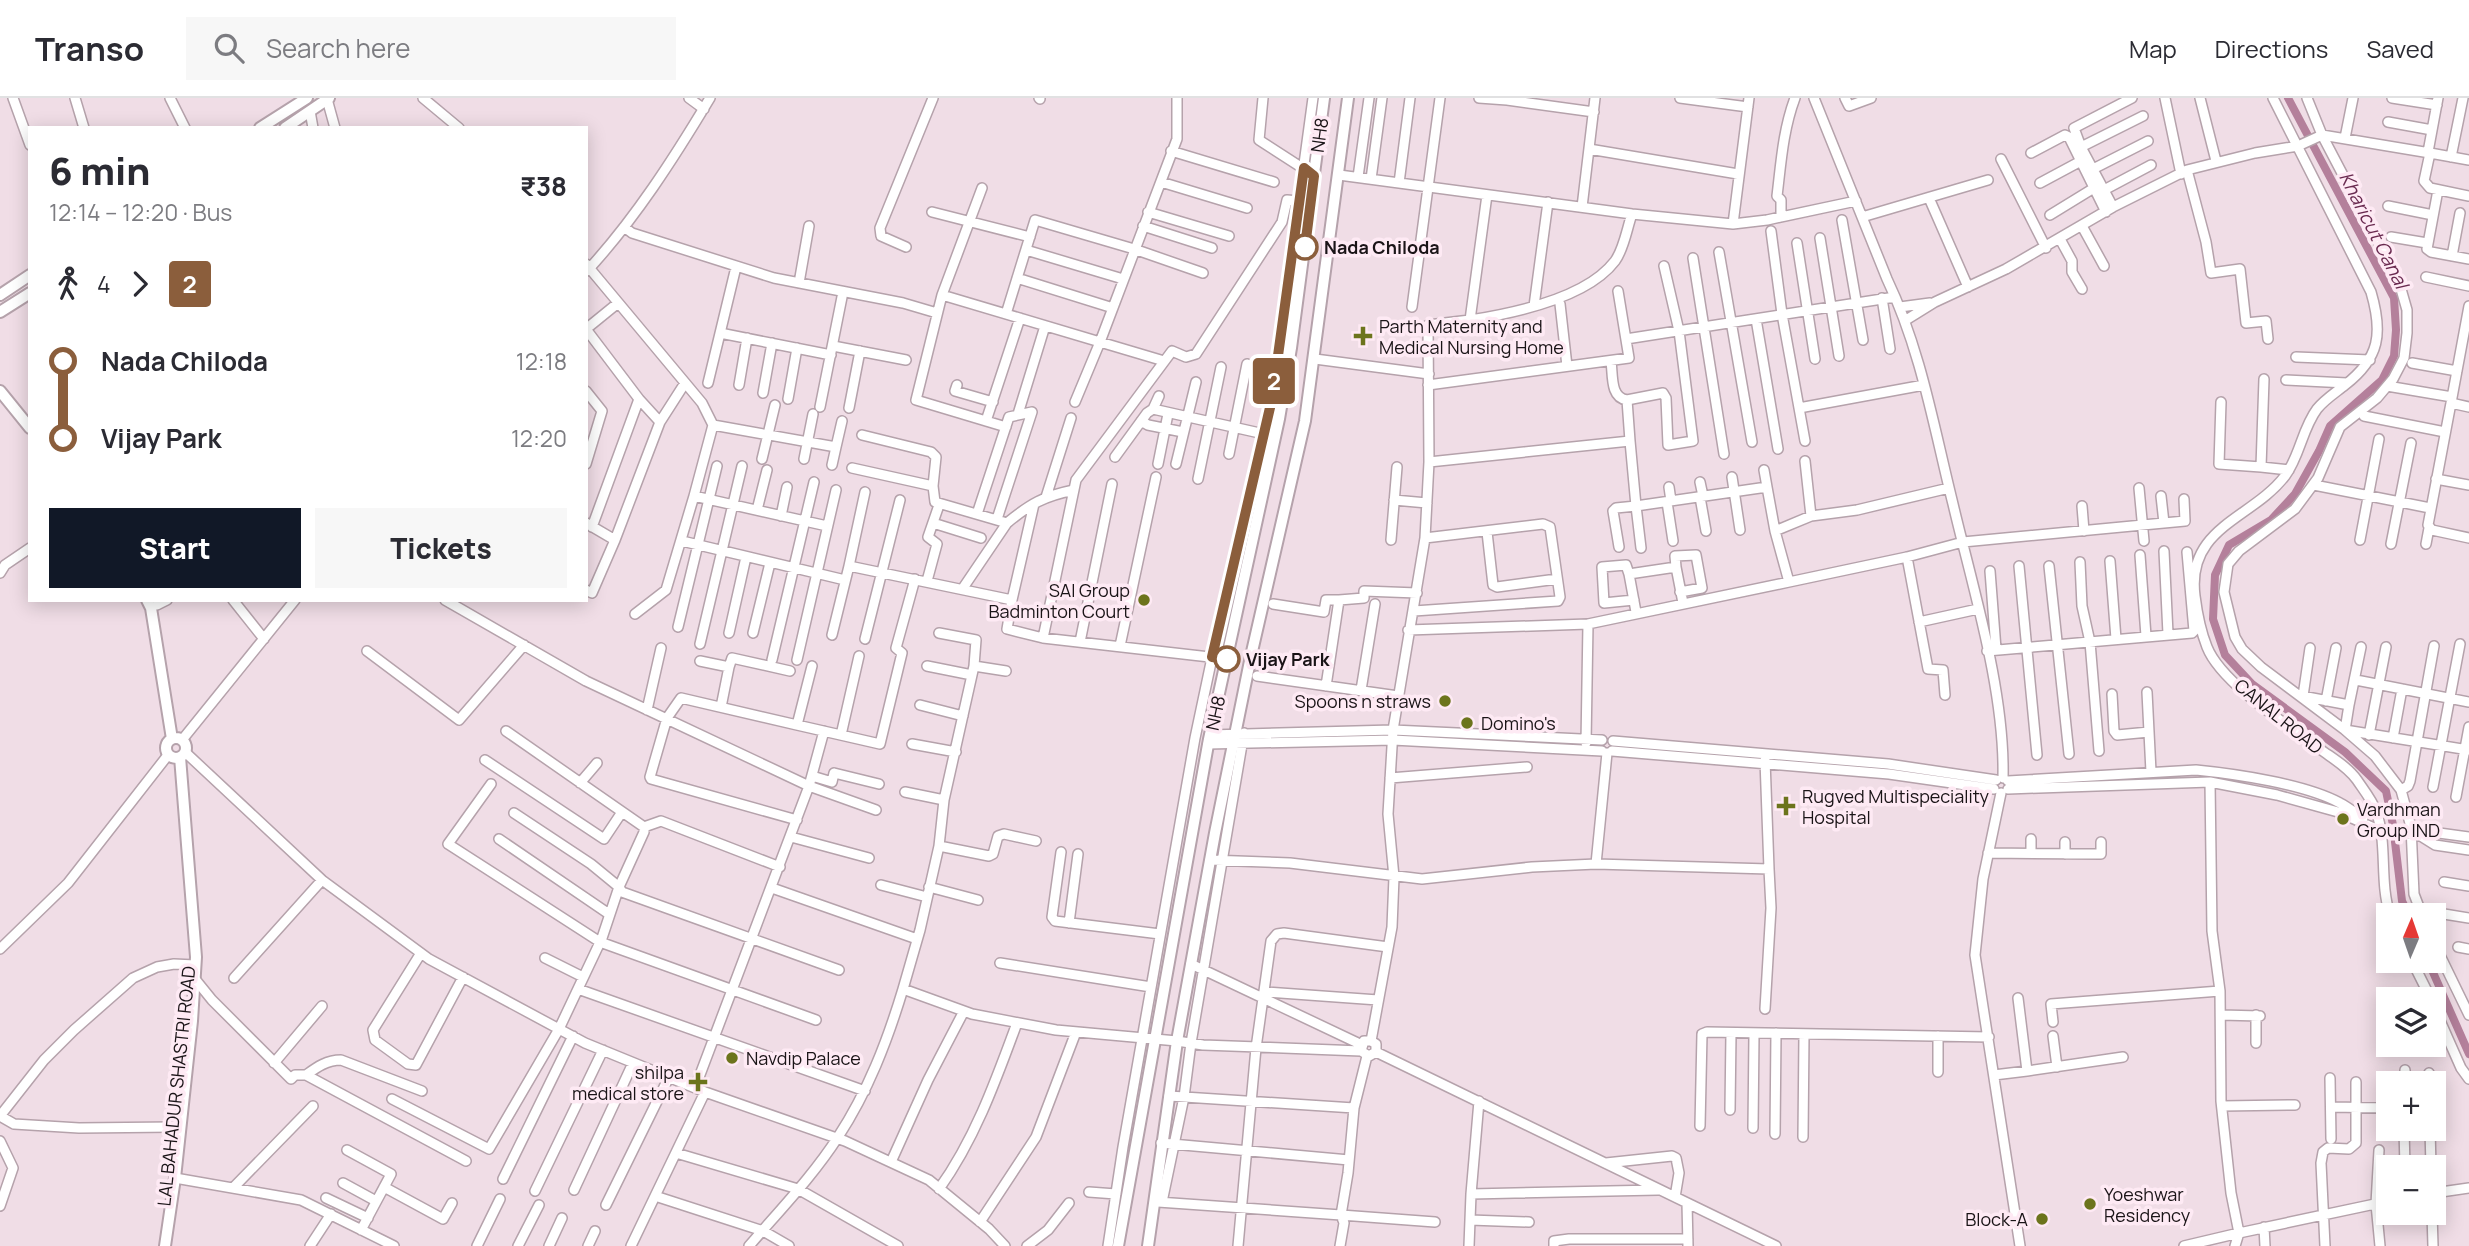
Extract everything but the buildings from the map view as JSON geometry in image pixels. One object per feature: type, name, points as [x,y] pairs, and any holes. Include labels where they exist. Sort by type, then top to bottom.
[{"type":"main road","points":[[263,126],[307,98]]},
{"type":"main road","name":"NH8","points":[[1118,1246],[1209,739],[1279,419],[1324,98]]},
{"type":"main road","name":"NH8","points":[[1148,1246],[1158,1202],[1161,1143],[1191,964],[1216,860],[1238,738],[1313,401],[1315,359],[1348,98]]},
{"type":"main road","points":[[288,126],[328,99]]},
{"type":"main road","points":[[0,295],[28,276]]},
{"type":"main road","points":[[0,312],[28,294]]},
{"type":"main road","points":[[0,391],[28,426]]},
{"type":"main road","points":[[0,401],[28,436]]},
{"type":"main road","name":"LAL BAHADUR SHASTRI ROAD","points":[[156,602],[177,739],[186,746],[177,755]]},
{"type":"main road","name":"LAL BAHADUR SHASTRI ROAD","points":[[158,1246],[192,964],[177,755],[166,746],[177,739]]},
{"type":"main road","points":[[165,1246],[175,1178],[195,979],[192,964]]},
{"type":"street","points":[[13,98],[28,139]]},
{"type":"street","points":[[75,98],[82,126]]},
{"type":"street","points":[[170,98],[184,126]]},
{"type":"street","points":[[423,98],[457,126]]},
{"type":"street","points":[[690,98],[704,109]]},
{"type":"street","points":[[635,614],[666,590],[713,425],[702,403],[588,268],[624,227],[678,152],[710,98]]},
{"type":"street","points":[[906,247],[881,236],[880,229],[933,98]]},
{"type":"street","points":[[1075,402],[1177,139],[1177,98]]},
{"type":"street","points":[[1263,98],[1259,140],[1314,176]]},
{"type":"street","points":[[1108,1246],[1195,738],[1272,399],[1314,98]]},
{"type":"street","points":[[1358,177],[1368,98]]},
{"type":"street","points":[[1371,179],[1382,98]]},
{"type":"street","points":[[1399,183],[1410,98]]},
{"type":"street","points":[[1412,307],[1440,98]]},
{"type":"street","points":[[1479,98],[1507,99],[1594,112]]},
{"type":"street","points":[[1582,207],[1595,98]]},
{"type":"street","points":[[1680,98],[1748,103],[1733,224]]},
{"type":"street","points":[[1781,217],[1781,200],[1777,196],[1779,172],[1787,119],[1795,98]]},
{"type":"street","points":[[1814,98],[1906,320],[1978,609],[1991,650]]},
{"type":"street","points":[[1845,98],[1849,106],[1871,98]]},
{"type":"street","points":[[2099,189],[2074,128],[2132,98]]},
{"type":"street","points":[[2165,98],[2206,242],[2211,273],[2240,270],[2246,323],[2266,321],[2268,339]]},
{"type":"street","points":[[2200,98],[2216,162]]},
{"type":"street","points":[[2273,98],[2301,145],[2371,292],[2378,314],[2375,349],[2370,359],[2297,357]]},
{"type":"street","points":[[2307,98],[2399,282],[2407,310],[2403,358],[2387,386],[2340,427],[2314,485],[2295,509],[2239,551],[2228,564],[2224,592],[2235,637],[2242,649],[2261,667],[2345,730],[2386,768],[2401,790],[2415,834],[2414,894],[2417,903]]},
{"type":"street","points":[[2345,138],[2353,98]]},
{"type":"street","points":[[2392,98],[2437,101],[2424,181],[2430,188],[2469,196]]},
{"type":"street","points":[[2451,157],[2463,98]]},
{"type":"street","points":[[328,99],[335,126]]},
{"type":"street","points":[[310,111],[313,126]]},
{"type":"street","points":[[2081,147],[2143,116]]},
{"type":"street","points":[[2388,122],[2432,130]]},
{"type":"street","points":[[1906,320],[2184,172],[2216,162],[2301,145],[2322,132],[2469,160]]},
{"type":"street","points":[[2031,153],[2065,135],[2069,137],[2110,210]]},
{"type":"street","points":[[2093,169],[2148,141]]},
{"type":"street","points":[[1589,149],[1738,174]]},
{"type":"street","points":[[1171,151],[1274,182]]},
{"type":"street","points":[[2001,159],[2046,247]]},
{"type":"street","points":[[2040,183],[2081,161]]},
{"type":"street","points":[[2050,215],[2151,165]]},
{"type":"street","points":[[1339,175],[1632,214],[1733,224],[1856,201]]},
{"type":"street","points":[[1862,217],[1988,180]]},
{"type":"street","points":[[1161,181],[1247,208]]},
{"type":"street","points":[[982,188],[942,295],[916,400],[1006,427]]},
{"type":"street","points":[[2438,190],[2427,243],[2428,251],[2469,259]]},
{"type":"street","points":[[1470,320],[1486,195]]},
{"type":"street","points":[[1929,198],[1968,287]]},
{"type":"street","points":[[1043,638],[1076,480],[1172,351],[1186,357],[1196,354],[1282,222],[1287,200],[1299,201]]},
{"type":"street","points":[[1534,306],[1548,202]]},
{"type":"street","points":[[2388,206],[2433,215]]},
{"type":"street","points":[[932,212],[1030,237]]},
{"type":"street","points":[[1149,212],[1228,236]]},
{"type":"street","points":[[2452,256],[2460,213]]},
{"type":"street","points":[[1340,1246],[1344,1223],[1341,1215],[1354,1108],[1392,926],[1394,877],[1388,814],[1390,778],[1393,730],[1425,538],[1429,462],[1428,325],[1504,314],[1534,306],[1597,279],[1616,259],[1632,214]]},
{"type":"street","points":[[1006,314],[1035,220],[1134,249],[1203,273]]},
{"type":"street","points":[[1842,220],[1863,341]]},
{"type":"street","points":[[799,283],[809,226]]},
{"type":"street","points":[[1143,226],[1212,248]]},
{"type":"street","points":[[2082,226],[2104,266]]},
{"type":"street","points":[[624,227],[632,233],[774,278],[903,303],[937,313]]},
{"type":"street","points":[[1771,231],[1782,314],[1805,441]]},
{"type":"street","points":[[2391,237],[2427,243]]},
{"type":"street","points":[[1820,238],[1839,356]]},
{"type":"street","points":[[2060,239],[2072,261],[2072,272],[2082,289]]},
{"type":"street","points":[[1797,243],[1815,359]]},
{"type":"street","points":[[1026,250],[1123,279]]},
{"type":"street","points":[[1719,252],[1752,442]]},
{"type":"street","points":[[1693,258],[1724,454]]},
{"type":"street","points":[[708,383],[736,267]]},
{"type":"street","points":[[1611,361],[1615,395],[1627,400],[1663,393],[1668,444],[1693,441],[1679,331],[1664,267]]},
{"type":"street","points":[[2426,276],[2469,286]]},
{"type":"street","points":[[1017,278],[1113,308]]},
{"type":"street","points":[[1428,385],[1629,358],[1618,291]]},
{"type":"street","points":[[804,459],[844,292]]},
{"type":"street","points":[[942,295],[1164,361]]},
{"type":"street","points":[[1626,339],[1895,297]]},
{"type":"street","points":[[1882,298],[1890,349]]},
{"type":"street","points":[[1900,307],[1936,302]]},
{"type":"street","points":[[588,327],[618,303]]},
{"type":"street","points":[[1560,304],[1567,366]]},
{"type":"street","points":[[2426,544],[2430,508],[2469,306]]},
{"type":"street","points":[[986,421],[1020,318]]},
{"type":"street","points":[[1756,319],[1778,449]]},
{"type":"street","points":[[1018,414],[1045,326]]},
{"type":"street","points":[[588,332],[660,422]]},
{"type":"street","points":[[720,333],[797,348],[860,351],[906,360]]},
{"type":"street","points":[[739,385],[747,338]]},
{"type":"street","points":[[763,393],[772,343]]},
{"type":"street","points":[[788,399],[797,348]]},
{"type":"street","points":[[849,408],[860,351]]},
{"type":"street","points":[[1315,359],[1429,374]]},
{"type":"street","name":"CANAL ROAD","points":[[2370,359],[2315,411],[2289,470],[2275,488],[2219,530],[2201,550],[2194,594],[2207,648],[2219,667],[2242,690],[2354,776],[2376,808],[2381,831],[2386,903]]},
{"type":"street","points":[[2412,363],[2457,371]]},
{"type":"street","points":[[1230,454],[1247,364]]},
{"type":"street","points":[[1198,479],[1221,367]]},
{"type":"street","points":[[2261,467],[2264,379]]},
{"type":"street","points":[[2286,380],[2347,383]]},
{"type":"street","points":[[588,591],[592,593],[615,540],[660,422],[685,383]]},
{"type":"street","points":[[1176,464],[1185,418],[1196,383]]},
{"type":"street","points":[[1799,408],[1924,385]]},
{"type":"street","points":[[2387,386],[2451,400],[2469,407]]},
{"type":"street","points":[[949,410],[956,388],[993,402]]},
{"type":"street","points":[[588,394],[602,411],[588,457]]},
{"type":"street","points":[[1115,457],[1153,409],[1159,396]]},
{"type":"street","points":[[615,540],[589,525],[639,399]]},
{"type":"street","points":[[1627,400],[1641,548]]},
{"type":"street","points":[[2221,402],[2219,464],[2289,470]]},
{"type":"street","points":[[762,459],[775,405]]},
{"type":"street","points":[[1153,409],[1264,435]]},
{"type":"street","points":[[977,514],[1009,417],[1031,412],[997,519]]},
{"type":"street","points":[[1158,464],[1168,414]]},
{"type":"street","points":[[2364,416],[2445,432]]},
{"type":"street","points":[[1046,497],[1071,418]]},
{"type":"street","points":[[832,465],[842,421]]},
{"type":"street","points":[[1141,421],[1183,432]]},
{"type":"street","points":[[713,425],[836,447]]},
{"type":"street","points":[[862,435],[931,452],[936,457],[933,486],[935,502],[1007,523]]},
{"type":"street","points":[[2360,540],[2379,439]]},
{"type":"street","points":[[1429,462],[1630,441]]},
{"type":"street","points":[[2391,544],[2411,443]]},
{"type":"street","points":[[1805,461],[1811,516]]},
{"type":"street","points":[[678,627],[716,466]]},
{"type":"street","points":[[700,644],[743,466]]},
{"type":"street","points":[[1391,540],[1397,467]]},
{"type":"street","points":[[852,468],[933,486]]},
{"type":"street","points":[[757,510],[767,470]]},
{"type":"street","points":[[1764,470],[1775,531],[1789,582]]},
{"type":"street","points":[[1120,646],[1156,477]]},
{"type":"street","points":[[1732,477],[1740,530]]},
{"type":"street","points":[[2436,479],[2469,484]]},
{"type":"street","points":[[772,660],[814,482]]},
{"type":"street","points":[[1700,482],[1706,531]]},
{"type":"street","points":[[1080,642],[1112,484]]},
{"type":"street","points":[[2314,485],[2430,508]]},
{"type":"street","points":[[781,516],[788,487]]},
{"type":"street","points":[[1669,487],[1673,541]]},
{"type":"street","points":[[1619,547],[1613,511],[1616,508],[1767,487]]},
{"type":"street","points":[[1775,531],[1811,516],[1857,509],[1949,488]]},
{"type":"street","points":[[2139,488],[2144,541]]},
{"type":"street","points":[[797,660],[836,490]]},
{"type":"street","points":[[963,588],[1007,523],[1046,497],[1074,490]]},
{"type":"street","points":[[832,635],[865,492]]},
{"type":"street","points":[[694,496],[827,526]]},
{"type":"street","points":[[2161,496],[2164,523]]},
{"type":"street","points":[[1408,630],[1588,624],[1907,557],[1963,542],[2185,521],[2184,499]]},
{"type":"street","points":[[865,639],[900,500]]},
{"type":"street","points":[[1394,500],[1427,503]]},
{"type":"street","points":[[1034,504],[1007,629],[1043,638],[1227,659]]},
{"type":"street","points":[[927,581],[937,544],[928,537],[939,505]]},
{"type":"street","points":[[2082,506],[2084,531]]},
{"type":"street","points":[[933,523],[981,538]]},
{"type":"street","points":[[1414,611],[1558,601],[1560,597],[1550,527],[1543,524],[1425,538]]},
{"type":"street","points":[[2429,528],[2469,538]]},
{"type":"street","points":[[1487,532],[1493,585],[1497,587],[1557,579]]},
{"type":"street","points":[[682,541],[845,580]]},
{"type":"street","points":[[0,573],[5,565],[28,549]]},
{"type":"street","points":[[2164,551],[2168,634]]},
{"type":"street","points":[[1991,650],[2193,631],[2187,552]]},
{"type":"street","points":[[1680,592],[1702,588],[1696,556],[1693,554],[1675,556],[1680,592],[1683,603]]},
{"type":"street","points":[[2140,555],[2146,636]]},
{"type":"street","points":[[729,634],[746,557]]},
{"type":"street","points":[[1907,557],[1928,669],[1943,670],[1945,695]]},
{"type":"street","points":[[2110,561],[2116,639]]},
{"type":"street","points":[[2080,562],[2082,606],[2090,642],[2099,751]]},
{"type":"street","points":[[753,633],[770,563]]},
{"type":"street","points":[[1634,600],[1604,603],[1602,567],[1626,565],[1629,574],[1634,600],[1636,612]]},
{"type":"street","points":[[849,566],[1012,600]]},
{"type":"street","points":[[2019,566],[2038,755]]},
{"type":"street","points":[[2049,566],[2069,754]]},
{"type":"street","points":[[1629,574],[1676,567]]},
{"type":"street","points":[[1990,571],[1991,650],[2003,755],[2002,785],[1981,892],[1975,955],[2020,1246]]},
{"type":"street","points":[[797,820],[651,779],[667,718],[681,698],[880,744],[902,653],[897,648],[915,579]]},
{"type":"street","points":[[1273,604],[1324,612],[1326,600],[1364,598],[1364,591],[1417,593]]},
{"type":"street","points":[[1326,686],[1339,600]]},
{"type":"street","points":[[235,602],[264,639]]},
{"type":"street","points":[[177,739],[293,602]]},
{"type":"street","points":[[449,602],[586,681],[876,810]]},
{"type":"street","points":[[1362,690],[1375,604]]},
{"type":"street","points":[[1919,622],[1978,609]]},
{"type":"street","points":[[1585,750],[1588,624]]},
{"type":"street","points":[[749,1246],[837,1138],[864,1091],[889,1034],[903,989],[939,846],[944,800],[973,670],[976,640],[939,633]]},
{"type":"street","points":[[2433,787],[2460,644]]},
{"type":"street","points":[[367,652],[459,720],[524,645]]},
{"type":"street","points":[[2401,790],[2408,786],[2410,781],[2434,646]]},
{"type":"street","points":[[2345,730],[2361,647]]},
{"type":"street","points":[[2370,735],[2386,647]]},
{"type":"street","points":[[648,710],[661,648]]},
{"type":"street","points":[[2300,696],[2311,648]]},
{"type":"street","points":[[2326,701],[2336,648]]},
{"type":"street","points":[[841,735],[859,656]]},
{"type":"street","points":[[721,707],[732,658],[790,671]]},
{"type":"street","points":[[700,661],[729,667]]},
{"type":"street","points":[[797,725],[813,666]]},
{"type":"street","points":[[927,666],[1006,671]]},
{"type":"street","points":[[1258,676],[1398,696]]},
{"type":"street","points":[[2356,680],[2469,702]]},
{"type":"street","points":[[2393,738],[2402,689]]},
{"type":"street","points":[[2147,691],[2151,772]]},
{"type":"street","points":[[2112,694],[2115,731],[2118,735],[2149,732]]},
{"type":"street","points":[[2300,696],[2349,705]]},
{"type":"street","points":[[920,705],[963,716]]},
{"type":"street","points":[[2456,797],[2467,750],[2469,727]]},
{"type":"street","points":[[1209,739],[1393,730],[1586,739],[1607,747]]},
{"type":"street","points":[[2345,730],[2467,750]]},
{"type":"street","points":[[506,731],[644,827]]},
{"type":"street","points":[[631,1246],[676,1153],[700,1090],[715,1038],[797,820],[824,731]]},
{"type":"street","points":[[1238,738],[1393,740],[1585,750],[1607,747],[1765,759],[2002,785],[2210,782],[2277,795],[2338,812],[2381,831],[2469,837]]},
{"type":"street","points":[[912,744],[956,752]]},
{"type":"street","points":[[1597,864],[1607,747]]},
{"type":"street","points":[[0,949],[68,883],[177,755],[322,880],[421,953],[559,1029],[603,1050],[700,1090],[837,1138],[929,1180],[1005,1246]]},
{"type":"street","points":[[1765,759],[1772,908],[1765,1009]]},
{"type":"street","points":[[485,760],[604,839],[622,812]]},
{"type":"street","points":[[580,783],[597,763]]},
{"type":"street","points":[[1390,778],[1527,767]]},
{"type":"street","points":[[2002,785],[2151,772],[2226,773],[2312,792],[2340,803],[2381,831]]},
{"type":"street","points":[[810,781],[832,782],[834,773],[879,784]]},
{"type":"street","points":[[2210,782],[2211,931],[2220,991],[2222,1106],[2231,1193],[2239,1233],[2235,1246]]},
{"type":"street","points":[[491,784],[448,844],[600,943],[816,1020]]},
{"type":"street","points":[[905,792],[944,800]]},
{"type":"street","points":[[514,813],[590,864],[622,892],[839,970]]},
{"type":"street","points":[[644,827],[661,821],[780,867]]},
{"type":"street","points":[[393,1099],[489,1149],[559,1029],[600,943],[644,827]]},
{"type":"street","points":[[939,846],[989,856],[993,854],[998,836],[1004,834],[1036,841]]},
{"type":"street","points":[[2415,834],[2435,845],[2469,850]]},
{"type":"street","points":[[791,837],[869,858]]},
{"type":"street","points":[[499,839],[610,914]]},
{"type":"street","points":[[2031,839],[2031,853]]},
{"type":"street","points":[[2065,842],[2065,853]]},
{"type":"street","points":[[1988,853],[2101,854],[2101,842]]},
{"type":"street","points":[[1061,852],[1052,917],[1055,921],[1160,934]]},
{"type":"street","points":[[1069,923],[1078,854]]},
{"type":"street","points":[[1435,1222],[1158,1202],[1176,1144],[1184,1097],[1216,860],[1290,863],[1422,879],[1531,867],[1597,864],[1769,869]]},
{"type":"street","points":[[234,978],[322,880]]},
{"type":"street","points":[[2444,882],[2469,886]]},
{"type":"street","points":[[881,885],[978,901]]},
{"type":"street","points":[[772,888],[917,939]]},
{"type":"street","points":[[2446,914],[2469,918]]},
{"type":"street","points":[[1238,1246],[1256,1048],[1269,947],[1277,934],[1284,933],[1388,947]]},
{"type":"street","points":[[2458,947],[2469,949]]},
{"type":"street","points":[[421,953],[373,1030],[375,1040],[408,1064],[416,1065],[463,977]]},
{"type":"street","points":[[545,958],[583,977]]},
{"type":"street","points":[[1000,963],[1151,987]]},
{"type":"street","points":[[174,1127],[79,1128],[14,1124],[0,1116],[44,1060],[133,978],[157,967],[192,964]]},
{"type":"street","points":[[1191,964],[1264,996],[1367,1049],[1776,1246]]},
{"type":"street","points":[[2446,967],[2469,1014]]},
{"type":"street","points":[[195,979],[290,1079],[301,1073],[466,1161]]},
{"type":"street","points":[[578,989],[864,1091]]},
{"type":"street","points":[[903,989],[964,1011],[1076,1032],[1256,1048],[1367,1049]]},
{"type":"street","points":[[2053,1022],[2051,1004],[2220,991]]},
{"type":"street","points":[[1264,996],[1378,1000]]},
{"type":"street","points":[[2018,998],[2027,1071]]},
{"type":"street","points":[[274,1063],[322,1006]]},
{"type":"street","points":[[891,1162],[928,1080],[964,1011]]},
{"type":"street","points":[[2221,1015],[2258,1016],[2256,1043]]},
{"type":"street","points":[[939,1189],[956,1166],[991,1093],[1017,1023]]},
{"type":"street","points":[[980,1222],[1036,1137],[1076,1032]]},
{"type":"street","points":[[1700,1126],[1702,1034],[1707,1032],[1989,1037]]},
{"type":"street","points":[[1730,1110],[1731,1033]]},
{"type":"street","points":[[1753,1128],[1754,1034]]},
{"type":"street","points":[[1775,1134],[1776,1034]]},
{"type":"street","points":[[1803,1137],[1804,1034]]},
{"type":"street","points":[[2446,1035],[2461,1069],[2469,1079]]},
{"type":"street","points":[[503,1179],[573,1036]]},
{"type":"street","points":[[1938,1036],[1938,1072]]},
{"type":"street","points":[[2053,1036],[2057,1066]]},
{"type":"street","points":[[535,1191],[603,1050]]},
{"type":"street","points":[[1994,1075],[2123,1058]]},
{"type":"street","points":[[306,1076],[332,1060],[341,1060],[422,1091]]},
{"type":"street","points":[[574,1190],[633,1063]]},
{"type":"street","points":[[606,1205],[669,1077]]},
{"type":"street","points":[[2330,1078],[2331,1139]]},
{"type":"street","points":[[2325,1246],[2322,1215],[2323,1152],[2328,1148],[2349,1149],[2356,1143],[2356,1082]]},
{"type":"street","points":[[1168,1096],[1354,1108]]},
{"type":"street","points":[[1469,1246],[1479,1101]]},
{"type":"street","points":[[2222,1106],[2294,1105]]},
{"type":"street","points":[[233,1188],[313,1106]]},
{"type":"street","points":[[2331,1107],[2376,1108]]},
{"type":"street","points":[[0,1141],[13,1168],[0,1204]]},
{"type":"street","points":[[1161,1143],[1349,1160]]},
{"type":"street","points":[[347,1150],[391,1174],[361,1230]]},
{"type":"street","points":[[2379,1150],[2379,1155]]},
{"type":"street","points":[[676,1153],[798,1189],[898,1246]]},
{"type":"street","points":[[1605,1163],[1672,1156],[1676,1158],[1679,1172],[1675,1197]]},
{"type":"street","points":[[175,1178],[301,1200],[394,1246]]},
{"type":"street","points":[[343,1183],[376,1201]]},
{"type":"street","points":[[384,1186],[443,1219],[453,1203]]},
{"type":"street","points":[[2446,1191],[2469,1188]]},
{"type":"street","points":[[1471,1194],[1660,1191]]},
{"type":"street","points":[[1089,1192],[1116,1194]]},
{"type":"street","points":[[655,1196],[762,1231],[789,1246]]},
{"type":"street","points":[[326,1198],[368,1218]]},
{"type":"street","points":[[477,1246],[500,1199]]},
{"type":"street","points":[[1027,1246],[1048,1230],[1069,1203]]},
{"type":"street","points":[[1554,1246],[1554,1241],[1569,1239],[1688,1243],[1687,1203]]},
{"type":"street","points":[[2183,1246],[2376,1204]]},
{"type":"street","points":[[518,1246],[540,1205]]},
{"type":"street","points":[[310,1246],[331,1214]]},
{"type":"street","points":[[550,1246],[562,1218]]},
{"type":"street","points":[[1470,1220],[1529,1222]]},
{"type":"street","points":[[2378,1225],[2380,1246]]},
{"type":"street","points":[[2432,1225],[2433,1246]]},
{"type":"street","points":[[2264,1227],[2265,1246]]},
{"type":"street","points":[[588,1246],[594,1231]]},
{"type":"waterway","name":"Kharicut Canal","points":[[2288,98],[2394,298],[2394,356],[2382,380],[2330,426],[2295,494],[2271,520],[2229,545],[2215,575],[2213,619],[2225,655],[2252,684],[2345,752],[2386,791],[2393,825]]},
{"type":"waterway","name":"Kharicut Canal","points":[[2395,842],[2403,903]]},
{"type":"waterway","name":"Kharicut Canal","points":[[2433,973],[2469,1054]]},
{"type":"bus line","name":"2","points":[[1227,659],[1212,657],[1272,399],[1304,168],[1314,176],[1305,247]]},
{"type":"place","name":"Nada Chiloda","points":[[1305,247]]},
{"type":"place","name":"Parth Maternity and Medical Nursing Home","points":[[1363,336]]},
{"type":"place","name":"SAI Group Badminton Court","points":[[1144,600]]},
{"type":"place","name":"Vijay Park","points":[[1227,659]]},
{"type":"place","name":"Spoons n straws","points":[[1445,701]]},
{"type":"place","name":"Domino's","points":[[1467,723]]},
{"type":"place","name":"Rugved Multispeciality Hospital","points":[[1786,806]]},
{"type":"place","name":"Vardhman Group IND","points":[[2343,819]]},
{"type":"place","name":"Navdip Palace","points":[[732,1058]]},
{"type":"place","name":"shilpa medical store","points":[[698,1082]]},
{"type":"place","name":"Yoeshwar Residency","points":[[2090,1204]]},
{"type":"place","name":"Block-A","points":[[2042,1219]]}]
